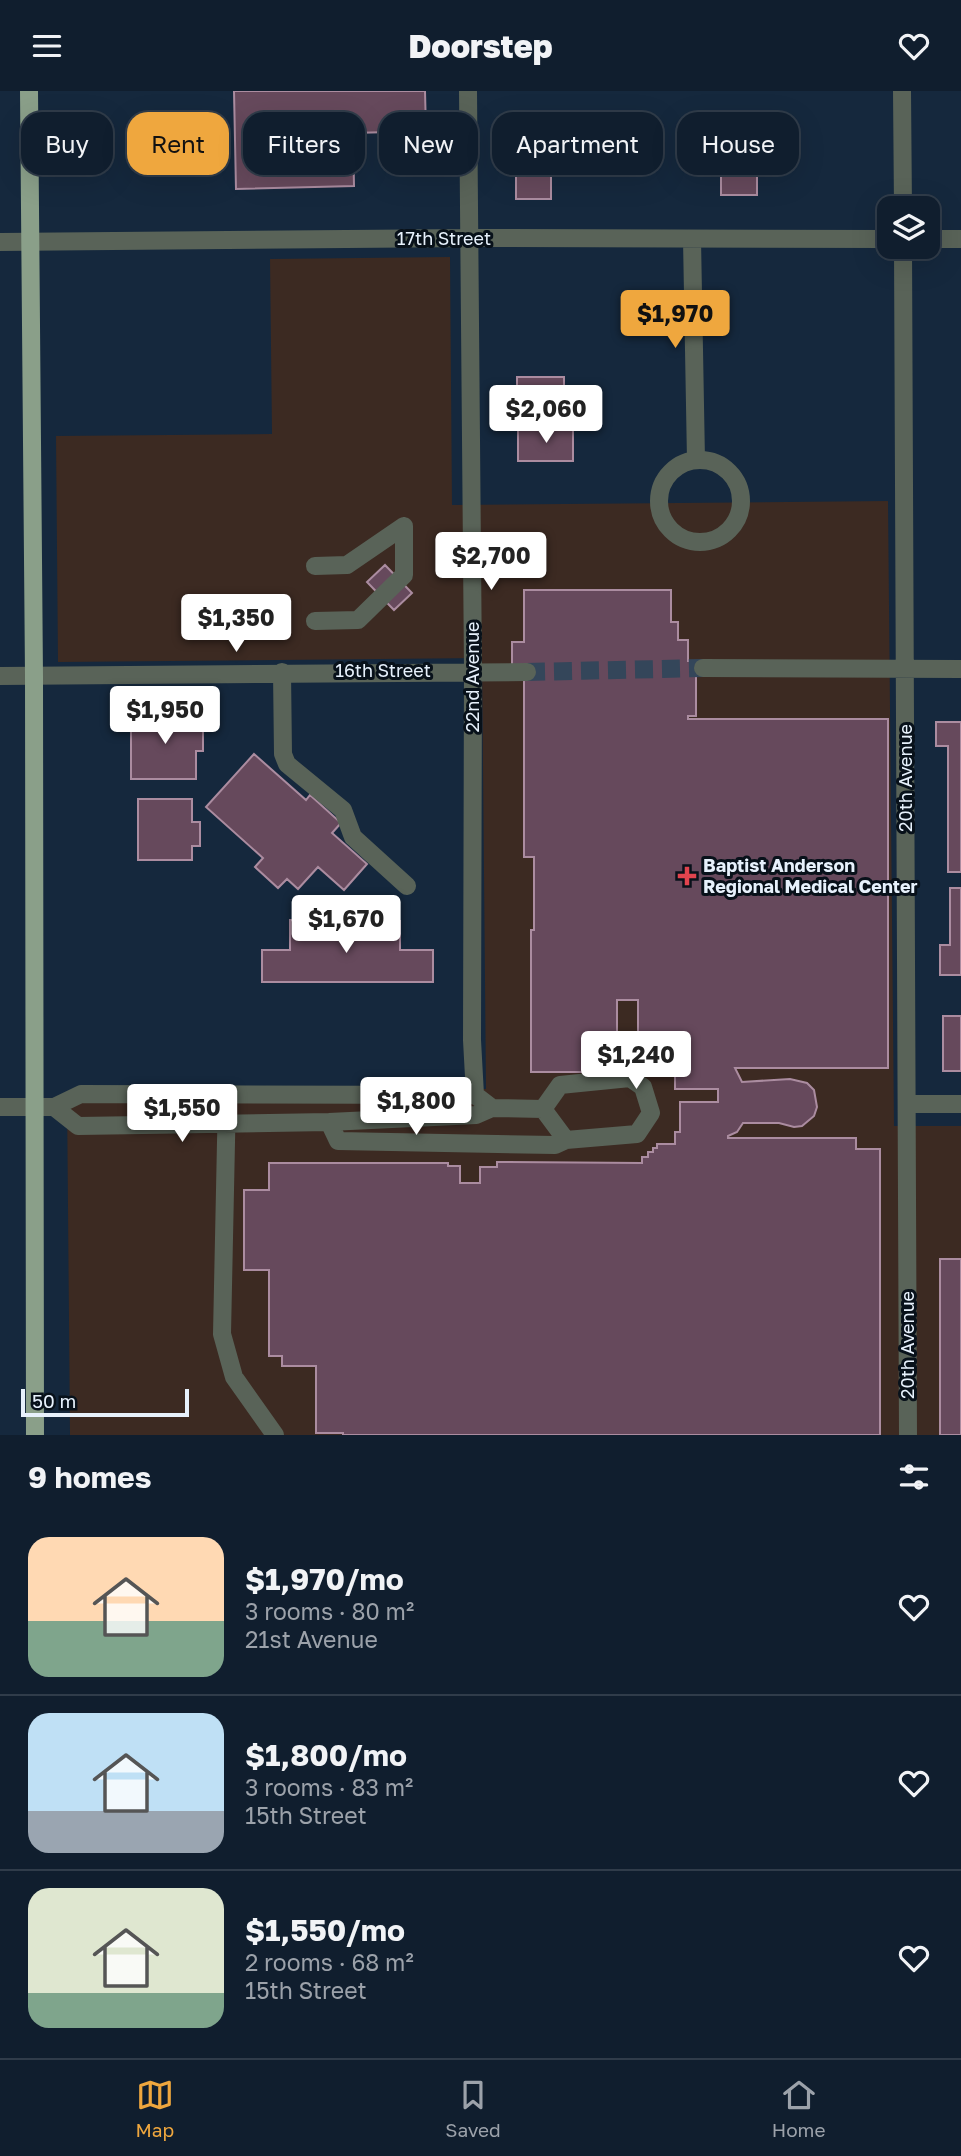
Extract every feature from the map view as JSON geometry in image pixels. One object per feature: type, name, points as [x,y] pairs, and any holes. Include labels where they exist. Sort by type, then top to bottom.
[{"type":"main road","points":[[29,91],[34,676],[35,1435]]},
{"type":"street","name":"22nd Avenue","points":[[468,91],[473,671],[472,1040],[475,1095]]},
{"type":"street","points":[[902,91],[903,196]]},
{"type":"street","points":[[692,239],[696,460]]},
{"type":"street","name":"17th Street","points":[[0,241],[877,239]]},
{"type":"street","points":[[940,239],[961,239]]},
{"type":"street","name":"20th Avenue","points":[[904,259],[908,1435]]},
{"type":"street","points":[[696,460],[720,465],[737,483],[741,495],[737,520],[730,530],[710,541],[687,540],[677,535],[663,518],[659,507],[662,485],[668,476],[685,463],[696,460]]},
{"type":"street","points":[[315,566],[347,565],[404,526],[404,575],[358,620],[315,621]]},
{"type":"street","points":[[703,668],[961,669]]},
{"type":"street","points":[[282,672],[283,754],[286,764],[343,810],[353,837],[407,886]]},
{"type":"street","name":"16th Street","points":[[0,676],[527,672]]},
{"type":"street","points":[[329,1122],[338,1141],[555,1145],[566,1140],[637,1134],[650,1113],[643,1087],[630,1078],[560,1085],[543,1109]]},
{"type":"street","points":[[0,1107],[54,1107],[81,1094],[227,1094],[475,1095],[492,1108]]},
{"type":"street","points":[[227,1094],[222,1334],[234,1377],[275,1435]]},
{"type":"street","points":[[907,1104],[961,1104]]},
{"type":"street","points":[[54,1107],[78,1126],[329,1122],[476,1115],[492,1108],[543,1109]]},
{"type":"street","points":[[543,1109],[566,1140]]},
{"type":"shaded area","name":"Baptist Anderson Regional Medical Center","points":[[450,257],[452,505],[888,501],[894,1126],[961,1126],[961,1435],[70,1435],[67,1094],[486,1089],[482,658],[58,662],[56,436],[272,434],[270,259]]},
{"type":"building","points":[[234,91],[425,91],[426,112],[379,112],[379,132],[365,133],[365,112],[243,112],[243,175],[354,175],[354,186],[236,189]]},
{"type":"building","points":[[516,175],[551,175],[551,199],[516,199]]},
{"type":"building","points":[[721,175],[757,175],[757,195],[721,195]]},
{"type":"building","points":[[517,377],[564,377],[564,415],[517,415]]},
{"type":"building","points":[[518,429],[573,429],[573,461],[518,461]]},
{"type":"building","points":[[385,565],[412,593],[394,610],[367,582]]},
{"type":"building","points":[[524,590],[671,590],[671,622],[678,622],[678,640],[688,640],[688,661],[696,661],[696,716],[688,716],[688,719],[888,719],[888,1068],[735,1068],[742,1082],[790,1079],[807,1083],[814,1090],[817,1107],[814,1116],[802,1126],[743,1123],[737,1132],[728,1136],[856,1138],[856,1149],[880,1149],[880,1435],[316,1433],[316,1366],[282,1366],[282,1356],[269,1356],[269,1270],[244,1270],[244,1190],[269,1190],[269,1163],[448,1163],[448,1166],[460,1166],[460,1183],[480,1183],[480,1167],[497,1167],[497,1162],[642,1163],[642,1157],[648,1157],[648,1152],[653,1152],[657,1144],[675,1144],[675,1132],[680,1132],[680,1102],[718,1102],[718,1089],[675,1089],[675,1068],[638,1068],[638,1000],[617,1000],[617,1072],[531,1072],[534,857],[524,857],[524,680],[512,680],[512,642],[524,642]]},
{"type":"building","points":[[131,714],[196,714],[196,729],[203,729],[203,751],[196,751],[196,779],[131,779]]},
{"type":"building","points":[[936,722],[961,722],[961,872],[948,872],[948,746],[936,746]]},
{"type":"building","points":[[254,754],[306,800],[310,795],[341,823],[332,833],[367,864],[344,890],[318,867],[298,889],[287,879],[278,888],[255,867],[263,858],[206,807]]},
{"type":"building","points":[[138,799],[192,799],[192,822],[200,822],[200,846],[192,846],[192,860],[138,860]]},
{"type":"building","points":[[950,888],[961,888],[961,975],[940,975],[940,945],[950,945]]},
{"type":"building","points":[[290,920],[400,921],[400,950],[433,950],[433,982],[262,982],[262,950],[290,950]]},
{"type":"building","points":[[943,1016],[961,1016],[961,1071],[943,1071]]},
{"type":"building","points":[[940,1259],[961,1259],[961,1435],[940,1435]]},
{"type":"tunnel","points":[[527,672],[703,668]]},
{"type":"place","name":"Baptist Anderson Regional Medical Center","points":[[687,876]]}]
